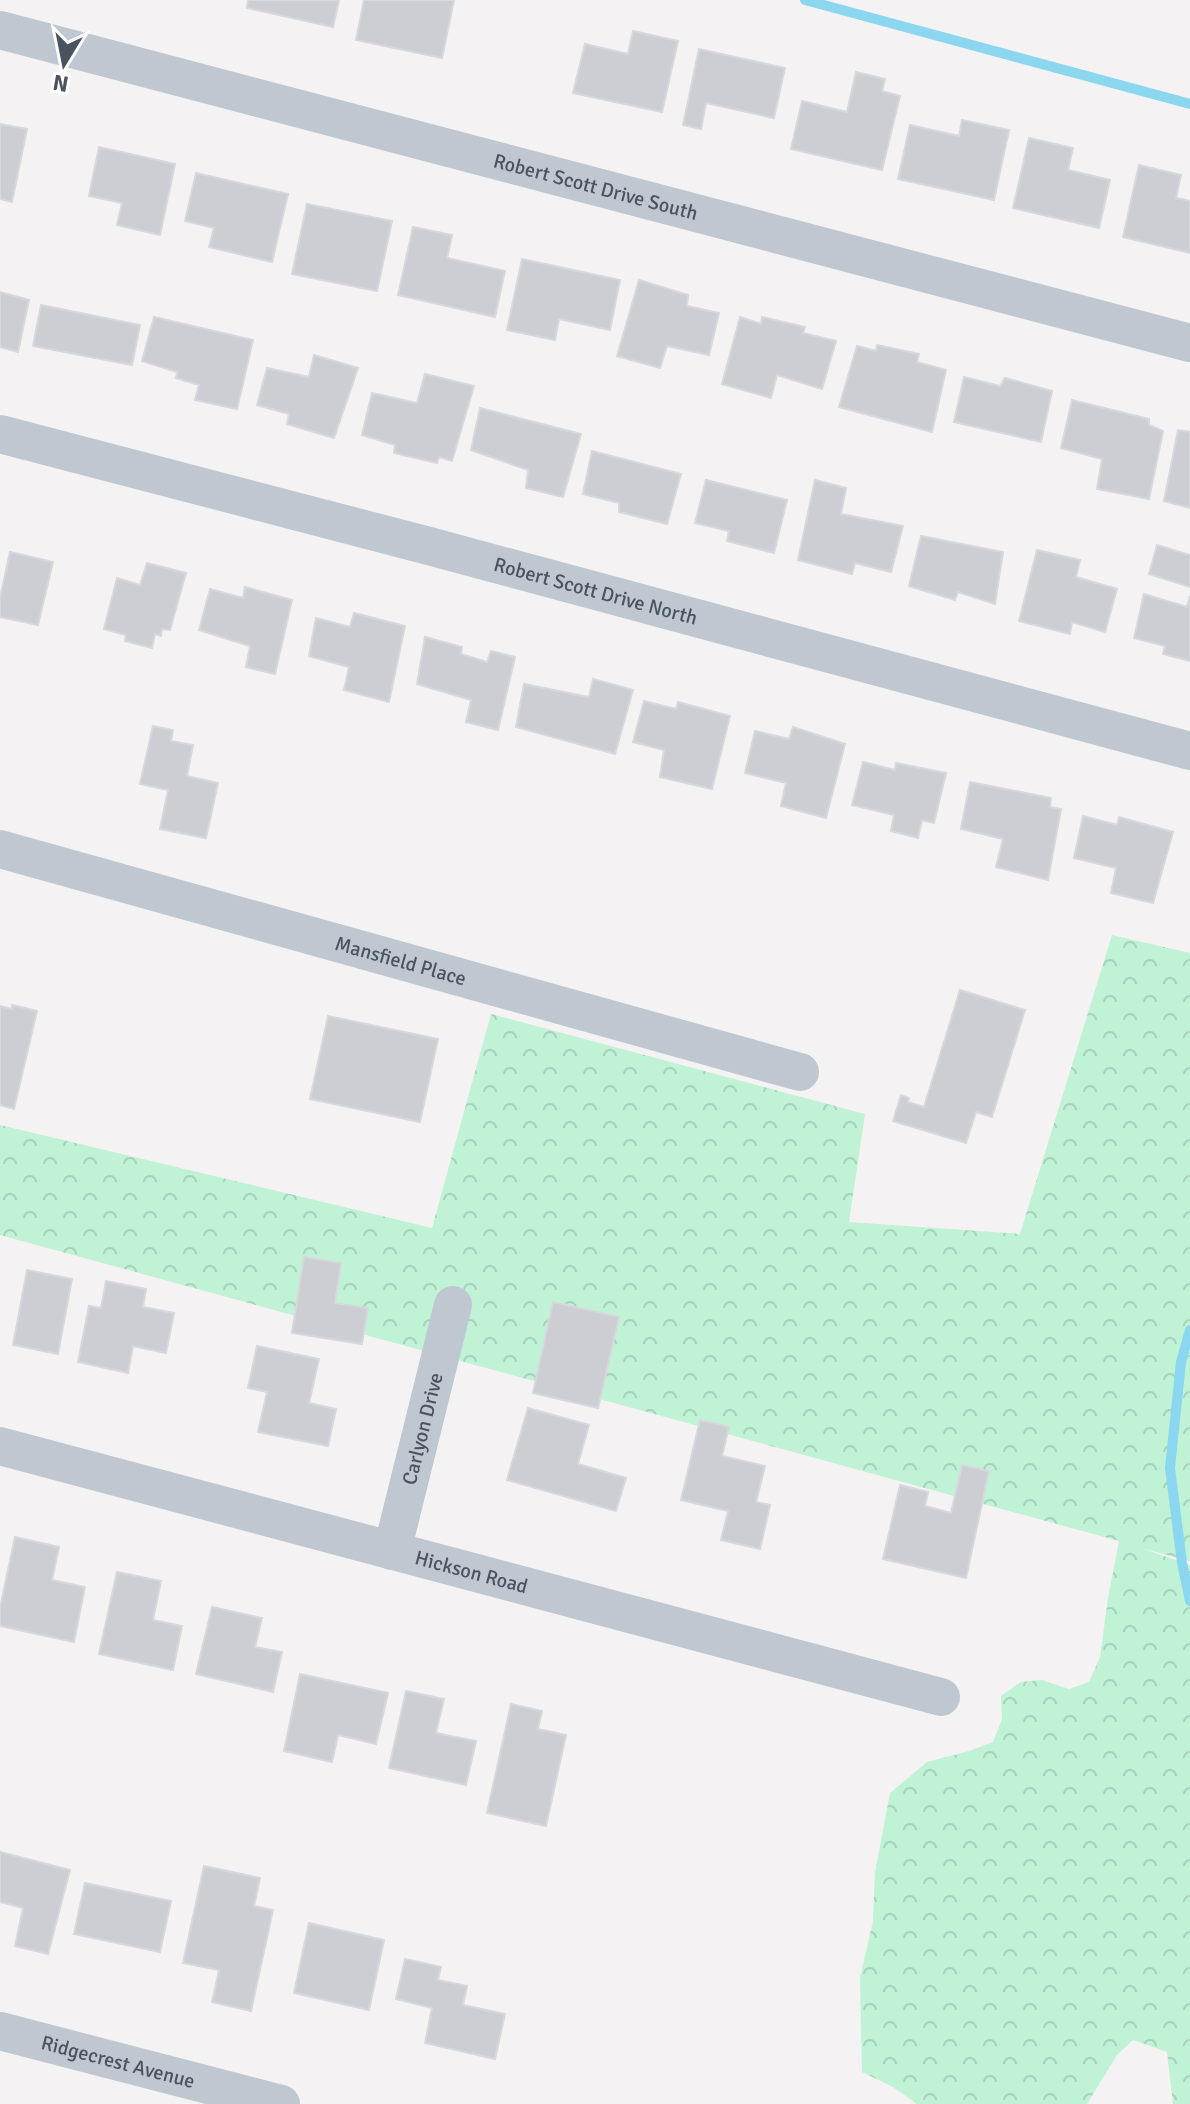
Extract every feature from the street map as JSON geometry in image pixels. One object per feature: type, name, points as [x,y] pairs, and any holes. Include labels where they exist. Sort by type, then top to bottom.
[{"type":"street","name":"Robert Scott Drive South","points":[[0,30],[1190,343]]},
{"type":"street","name":"Robert Scott Drive North","points":[[0,434],[1190,751]]},
{"type":"street","name":"Mansfield Place","points":[[0,849],[800,1072]]},
{"type":"street","name":"Carlyon Drive","points":[[392,1551],[453,1305]]},
{"type":"street","name":"Hickson Road","points":[[0,1446],[941,1697]]},
{"type":"street","name":"Ridgecrest Avenue","points":[[0,2031],[281,2104]]},
{"type":"green space","points":[[1112,935],[1190,953],[1190,1561],[1141,1548],[1190,1565],[1190,2104],[1173,2104],[1167,2052],[1133,2040],[1117,2055],[1087,2104],[917,2104],[893,2087],[862,2072],[860,1978],[873,1921],[875,1873],[890,1793],[927,1762],[993,1742],[1002,1719],[1001,1696],[1021,1682],[1042,1680],[1069,1689],[1089,1682],[1100,1657],[1119,1541],[0,1235],[0,1125],[432,1228],[491,1014],[865,1114],[849,1222],[1020,1234]]},
{"type":"building","points":[[248,0],[339,0],[333,27],[247,8]]},
{"type":"building","points":[[364,0],[454,0],[442,58],[356,40]]},
{"type":"building","points":[[633,31],[678,41],[662,112],[573,93],[585,44],[628,54]]},
{"type":"building","points":[[699,49],[785,68],[774,118],[706,103],[701,129],[683,125]]},
{"type":"building","points":[[856,72],[885,79],[882,91],[900,96],[882,170],[791,149],[802,101],[847,112]]},
{"type":"building","points":[[962,120],[1009,130],[994,200],[898,179],[910,125],[959,136]]},
{"type":"building","points":[[0,124],[27,129],[12,202],[0,199]]},
{"type":"building","points":[[1029,138],[1073,148],[1068,170],[1110,180],[1099,228],[1013,208]]},
{"type":"building","points":[[99,147],[175,164],[160,235],[117,225],[122,203],[89,196]]},
{"type":"building","points":[[1139,165],[1181,175],[1176,198],[1190,201],[1190,253],[1123,237]]},
{"type":"building","points":[[196,173],[288,194],[272,262],[209,247],[214,228],[185,221]]},
{"type":"building","points":[[307,204],[392,221],[377,291],[292,274]]},
{"type":"building","points":[[413,227],[452,235],[447,258],[505,271],[495,317],[398,295]]},
{"type":"building","points":[[522,259],[620,280],[610,330],[559,319],[555,340],[507,330]]},
{"type":"building","points":[[639,280],[688,295],[687,306],[719,313],[709,355],[667,346],[660,368],[617,356]]},
{"type":"building","points":[[0,292],[29,300],[18,352],[0,347]]},
{"type":"building","points":[[41,305],[140,325],[132,365],[33,346]]},
{"type":"building","points":[[154,317],[253,340],[237,409],[195,400],[199,385],[176,378],[177,372],[142,361]]},
{"type":"building","points":[[740,317],[761,324],[762,317],[805,327],[803,333],[836,341],[822,389],[777,375],[771,398],[722,384]]},
{"type":"building","points":[[877,345],[919,354],[917,362],[946,370],[932,432],[839,407],[857,346],[876,351]]},
{"type":"building","points":[[314,355],[358,368],[334,438],[287,424],[289,414],[257,405],[267,368],[309,377]]},
{"type":"building","points":[[425,374],[474,386],[452,461],[439,457],[437,463],[394,453],[395,445],[362,435],[372,393],[417,403]]},
{"type":"building","points":[[964,377],[1000,386],[1005,378],[1052,391],[1041,442],[954,422]]},
{"type":"building","points":[[1072,400],[1149,419],[1149,425],[1163,431],[1149,499],[1097,489],[1102,459],[1061,448]]},
{"type":"building","points":[[480,408],[581,434],[563,497],[526,488],[528,470],[471,450]]},
{"type":"building","points":[[1178,430],[1190,432],[1190,508],[1164,501]]},
{"type":"building","points":[[592,451],[681,474],[667,524],[619,512],[619,503],[583,494]]},
{"type":"building","points":[[706,480],[787,500],[774,553],[727,541],[729,531],[695,523]]},
{"type":"building","points":[[815,480],[846,488],[841,514],[903,526],[891,572],[855,563],[852,574],[798,560]]},
{"type":"building","points":[[921,536],[1003,552],[995,604],[958,592],[955,600],[909,586]]},
{"type":"building","points":[[1157,545],[1190,555],[1190,587],[1149,574]]},
{"type":"building","points":[[1037,550],[1080,560],[1076,577],[1117,589],[1105,632],[1072,622],[1070,634],[1019,621]]},
{"type":"building","points":[[10,552],[53,562],[38,625],[0,617],[0,598]]},
{"type":"building","points":[[147,563],[186,573],[170,630],[162,629],[161,636],[155,634],[152,648],[125,641],[126,635],[104,629],[117,578],[140,585]]},
{"type":"building","points":[[245,587],[292,600],[275,674],[246,667],[250,646],[199,630],[210,589],[243,598]]},
{"type":"building","points":[[1144,594],[1187,607],[1190,596],[1190,661],[1163,654],[1165,646],[1134,638]]},
{"type":"building","points":[[354,613],[405,626],[389,702],[344,690],[349,667],[309,656],[316,618],[350,627]]},
{"type":"building","points":[[425,637],[462,647],[461,654],[487,662],[491,651],[515,657],[498,730],[466,722],[471,700],[417,684]]},
{"type":"building","points":[[593,679],[633,690],[615,754],[516,727],[524,684],[589,697]]},
{"type":"building","points":[[644,701],[676,709],[678,702],[730,716],[712,789],[660,777],[664,750],[633,742]]},
{"type":"building","points":[[153,726],[173,730],[171,741],[193,745],[187,776],[218,783],[206,838],[160,829],[168,790],[140,784]]},
{"type":"building","points":[[793,727],[845,744],[826,818],[781,806],[786,783],[745,773],[755,731],[789,739]]},
{"type":"building","points":[[863,762],[895,770],[896,763],[946,773],[934,823],[922,820],[918,838],[891,831],[894,815],[852,805]]},
{"type":"building","points":[[970,782],[1051,798],[1050,807],[1061,809],[1048,880],[996,867],[1003,839],[961,829]]},
{"type":"building","points":[[1083,816],[1117,825],[1119,817],[1173,832],[1153,903],[1111,893],[1116,868],[1074,858]]},
{"type":"building","points":[[960,990],[1025,1010],[992,1117],[976,1112],[966,1143],[893,1121],[901,1095],[909,1098],[908,1102],[924,1107]]},
{"type":"building","points":[[12,1005],[37,1011],[14,1109],[0,1105],[0,1006],[12,1009]]},
{"type":"building","points":[[328,1016],[438,1039],[420,1122],[310,1099]]},
{"type":"building","points":[[304,1257],[341,1263],[335,1303],[368,1308],[362,1344],[292,1333]]},
{"type":"building","points":[[27,1270],[72,1279],[58,1354],[13,1345]]},
{"type":"building","points":[[106,1281],[146,1289],[143,1307],[174,1313],[166,1353],[133,1346],[128,1373],[78,1362],[89,1306],[101,1308]]},
{"type":"building","points":[[553,1302],[619,1317],[598,1408],[533,1393]]},
{"type":"building","points":[[257,1346],[319,1359],[309,1403],[336,1409],[328,1446],[258,1432],[267,1392],[248,1388]]},
{"type":"building","points":[[528,1408],[589,1425],[578,1464],[626,1478],[616,1511],[507,1480]]},
{"type":"building","points":[[700,1420],[729,1427],[722,1456],[765,1466],[756,1502],[770,1505],[760,1549],[721,1540],[728,1511],[681,1500]]},
{"type":"building","points":[[962,1465],[989,1471],[966,1578],[883,1559],[900,1485],[928,1492],[925,1506],[951,1513]]},
{"type":"building","points":[[15,1537],[59,1547],[52,1580],[85,1587],[74,1642],[0,1626],[0,1608]]},
{"type":"building","points":[[117,1572],[161,1581],[153,1620],[182,1626],[173,1670],[99,1654]]},
{"type":"building","points":[[212,1607],[262,1618],[255,1647],[282,1652],[273,1692],[196,1674]]},
{"type":"building","points":[[300,1674],[388,1693],[376,1744],[338,1735],[332,1762],[284,1751]]},
{"type":"building","points":[[406,1691],[444,1699],[436,1733],[476,1741],[466,1785],[389,1768]]},
{"type":"building","points":[[511,1704],[542,1711],[538,1729],[566,1735],[546,1826],[487,1813]]},
{"type":"building","points":[[0,1852],[70,1870],[48,1954],[15,1946],[23,1908],[0,1902]]},
{"type":"building","points":[[204,1866],[260,1878],[254,1906],[273,1910],[251,2011],[212,2002],[219,1970],[183,1963]]},
{"type":"building","points":[[85,1883],[171,1901],[160,1952],[74,1934]]},
{"type":"building","points":[[309,1923],[384,1940],[369,2010],[294,1993]]},
{"type":"building","points":[[405,1959],[441,1967],[438,1980],[467,1986],[463,2005],[505,2014],[495,2059],[425,2043],[432,2008],[396,1999]]},
{"type":"waterway","points":[[805,0],[1190,104]]},
{"type":"waterway","points":[[1190,1330],[1181,1362],[1170,1468],[1190,1601]]}]
